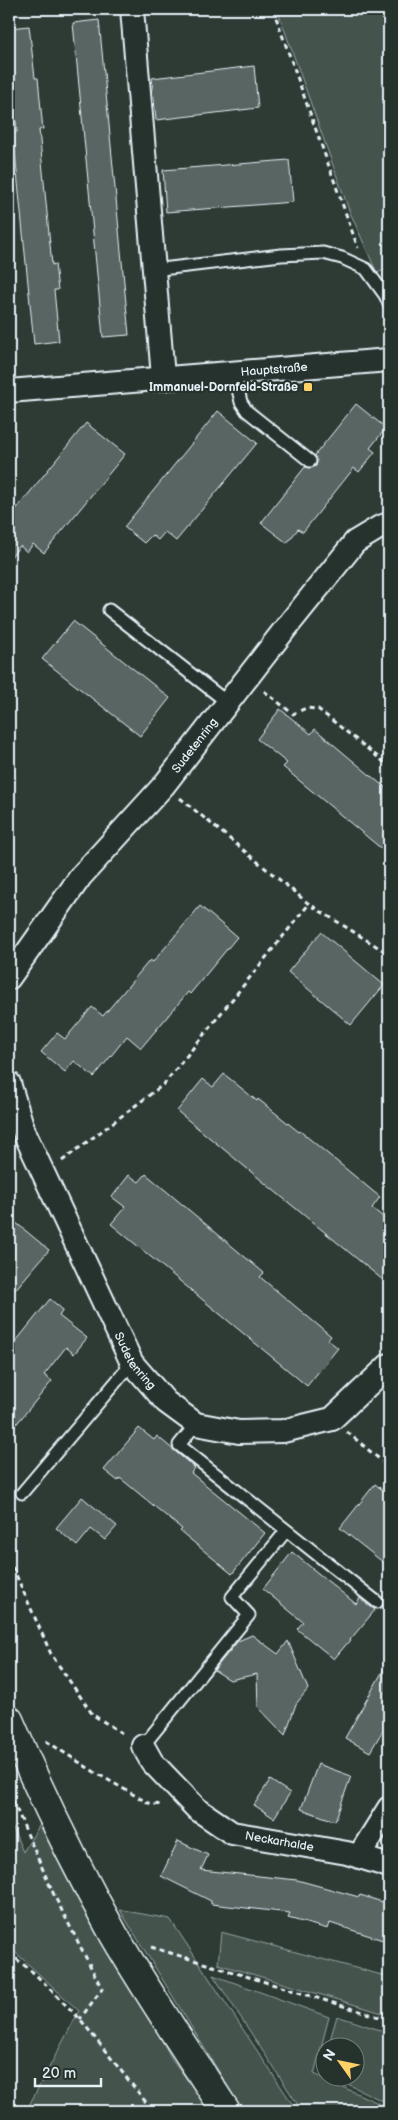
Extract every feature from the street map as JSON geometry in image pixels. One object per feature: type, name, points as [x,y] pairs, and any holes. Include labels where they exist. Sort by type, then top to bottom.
[{"type":"main road","points":[[9,1720],[34,1780],[115,1936],[174,2033],[226,2111]]},
{"type":"street","points":[[132,9],[163,377]]},
{"type":"street","name":"Hauptstraße","points":[[9,391],[389,360]]},
{"type":"street","points":[[9,386],[9,391]]},
{"type":"street","name":"Sudetenring","points":[[9,978],[81,876],[164,784],[355,542],[380,527],[389,524]]},
{"type":"street","name":"Sudetenring","points":[[9,1083],[24,1132],[132,1363],[166,1402],[196,1424],[239,1432],[282,1431],[332,1419],[389,1366]]},
{"type":"street","name":"Neckarhalde","points":[[143,1746],[152,1762],[197,1809],[232,1833],[359,1856],[389,1866]]},
{"type":"street","points":[[359,1856],[389,1808]]},
{"type":"lane","points":[[153,270],[281,255],[323,253],[342,258],[366,269],[389,304]]},
{"type":"lane","points":[[234,372],[241,402],[247,411],[310,461]]},
{"type":"lane","points":[[109,610],[228,703]]},
{"type":"lane","points":[[22,1493],[132,1363]]},
{"type":"lane","points":[[196,1424],[179,1445],[377,1602]]},
{"type":"lane","points":[[143,1746],[249,1615],[232,1597],[286,1531]]},
{"type":"path","points":[[273,9],[366,269]]},
{"type":"path","points":[[382,9],[389,25]]},
{"type":"path","points":[[248,677],[293,714],[306,708],[318,709],[389,766]]},
{"type":"path","points":[[164,784],[309,904],[389,954]]},
{"type":"path","points":[[44,1175],[164,1084],[309,904]]},
{"type":"path","points":[[332,1419],[389,1467]]},
{"type":"path","points":[[9,1559],[51,1654],[93,1715],[143,1746]]},
{"type":"path","points":[[42,1738],[96,1774],[148,1803],[197,1809]]},
{"type":"path","points":[[10,1794],[54,1895],[102,1989],[80,2019]]},
{"type":"path","points":[[115,1936],[389,2020]]},
{"type":"path","points":[[9,1953],[35,1974],[80,2019],[153,2111]]},
{"type":"shaded area","points":[[277,9],[389,9],[389,268],[377,273],[349,210]]},
{"type":"shaded area","points":[[9,1819],[23,1852],[42,1821],[172,2059],[210,2111],[26,2111],[79,2011],[14,1951],[9,1959]]},
{"type":"shaded area","points":[[120,1910],[170,1919],[297,2111],[243,2111]]},
{"type":"shaded area","points":[[221,1932],[389,1977],[389,2015],[218,1964]]},
{"type":"shaded area","points":[[213,1975],[329,2017],[323,2038],[316,2038],[316,2066],[314,2074],[316,2075],[316,2088],[345,2088],[389,2108],[389,2111],[302,2111]]},
{"type":"shaded area","points":[[337,2016],[389,2033],[389,2104],[356,2088],[366,2088],[366,2038],[331,2038]]},
{"type":"building","points":[[99,20],[129,335],[103,337],[73,23]]},
{"type":"building","points":[[29,26],[35,78],[38,78],[43,129],[39,130],[52,265],[55,264],[58,290],[54,290],[59,341],[34,344],[13,132],[17,132],[12,80],[9,80],[9,28]]},
{"type":"building","points":[[254,66],[258,108],[156,120],[152,78]]},
{"type":"building","points":[[289,160],[293,202],[166,212],[163,170]]},
{"type":"building","points":[[356,404],[386,428],[370,448],[375,452],[359,472],[354,468],[303,532],[298,529],[287,543],[261,523],[305,467],[316,466],[315,455]]},
{"type":"building","points":[[218,411],[257,443],[176,541],[165,532],[158,540],[152,535],[144,543],[124,527]]},
{"type":"building","points":[[86,423],[125,454],[44,553],[33,544],[27,552],[20,546],[9,559],[9,518]]},
{"type":"building","points":[[73,621],[170,698],[140,736],[42,659]]},
{"type":"building","points":[[280,709],[311,734],[315,729],[389,791],[389,855],[283,767],[287,763],[257,739]]},
{"type":"building","points":[[200,906],[237,937],[190,994],[188,992],[141,1048],[127,1036],[94,1077],[74,1061],[65,1072],[41,1052],[57,1033],[65,1039],[92,1007],[103,1016],[150,960],[153,962]]},
{"type":"building","points":[[321,932],[384,985],[351,1025],[288,972]]},
{"type":"building","points":[[224,1074],[257,1101],[258,1099],[300,1131],[380,1197],[372,1208],[389,1222],[389,1285],[177,1111],[203,1079],[213,1087]]},
{"type":"building","points":[[146,1174],[264,1273],[260,1277],[331,1336],[328,1340],[338,1348],[307,1386],[111,1224],[125,1207],[112,1197],[129,1175],[139,1182]]},
{"type":"building","points":[[9,1217],[49,1250],[9,1297]]},
{"type":"building","points":[[50,1299],[63,1310],[59,1316],[87,1338],[74,1354],[66,1347],[44,1375],[52,1381],[9,1433],[9,1350]]},
{"type":"building","points":[[139,1428],[154,1440],[157,1436],[195,1468],[191,1473],[265,1533],[232,1574],[180,1531],[182,1529],[120,1478],[118,1481],[104,1470]]},
{"type":"building","points":[[375,1484],[389,1495],[389,1567],[340,1528]]},
{"type":"building","points":[[82,1497],[117,1526],[105,1540],[91,1529],[77,1546],[56,1528]]},
{"type":"building","points":[[292,1552],[356,1604],[360,1598],[375,1610],[334,1659],[297,1629],[303,1622],[263,1589]]},
{"type":"building","points":[[252,1635],[278,1654],[288,1641],[308,1689],[296,1704],[285,1735],[258,1707],[257,1674],[230,1680],[214,1670],[238,1641]]},
{"type":"building","points":[[389,1660],[389,1720],[370,1752],[345,1738]]},
{"type":"building","points":[[318,1764],[351,1776],[335,1821],[301,1809]]},
{"type":"building","points":[[270,1780],[290,1793],[274,1818],[254,1805]]},
{"type":"building","points":[[178,1841],[208,1855],[201,1870],[297,1880],[389,1904],[389,1942],[330,1923],[328,1929],[288,1918],[290,1913],[211,1904],[211,1901],[161,1876]]},
{"type":"place","name":"Immanuel-Dornfeld-Straße","points":[[308,387]]}]
